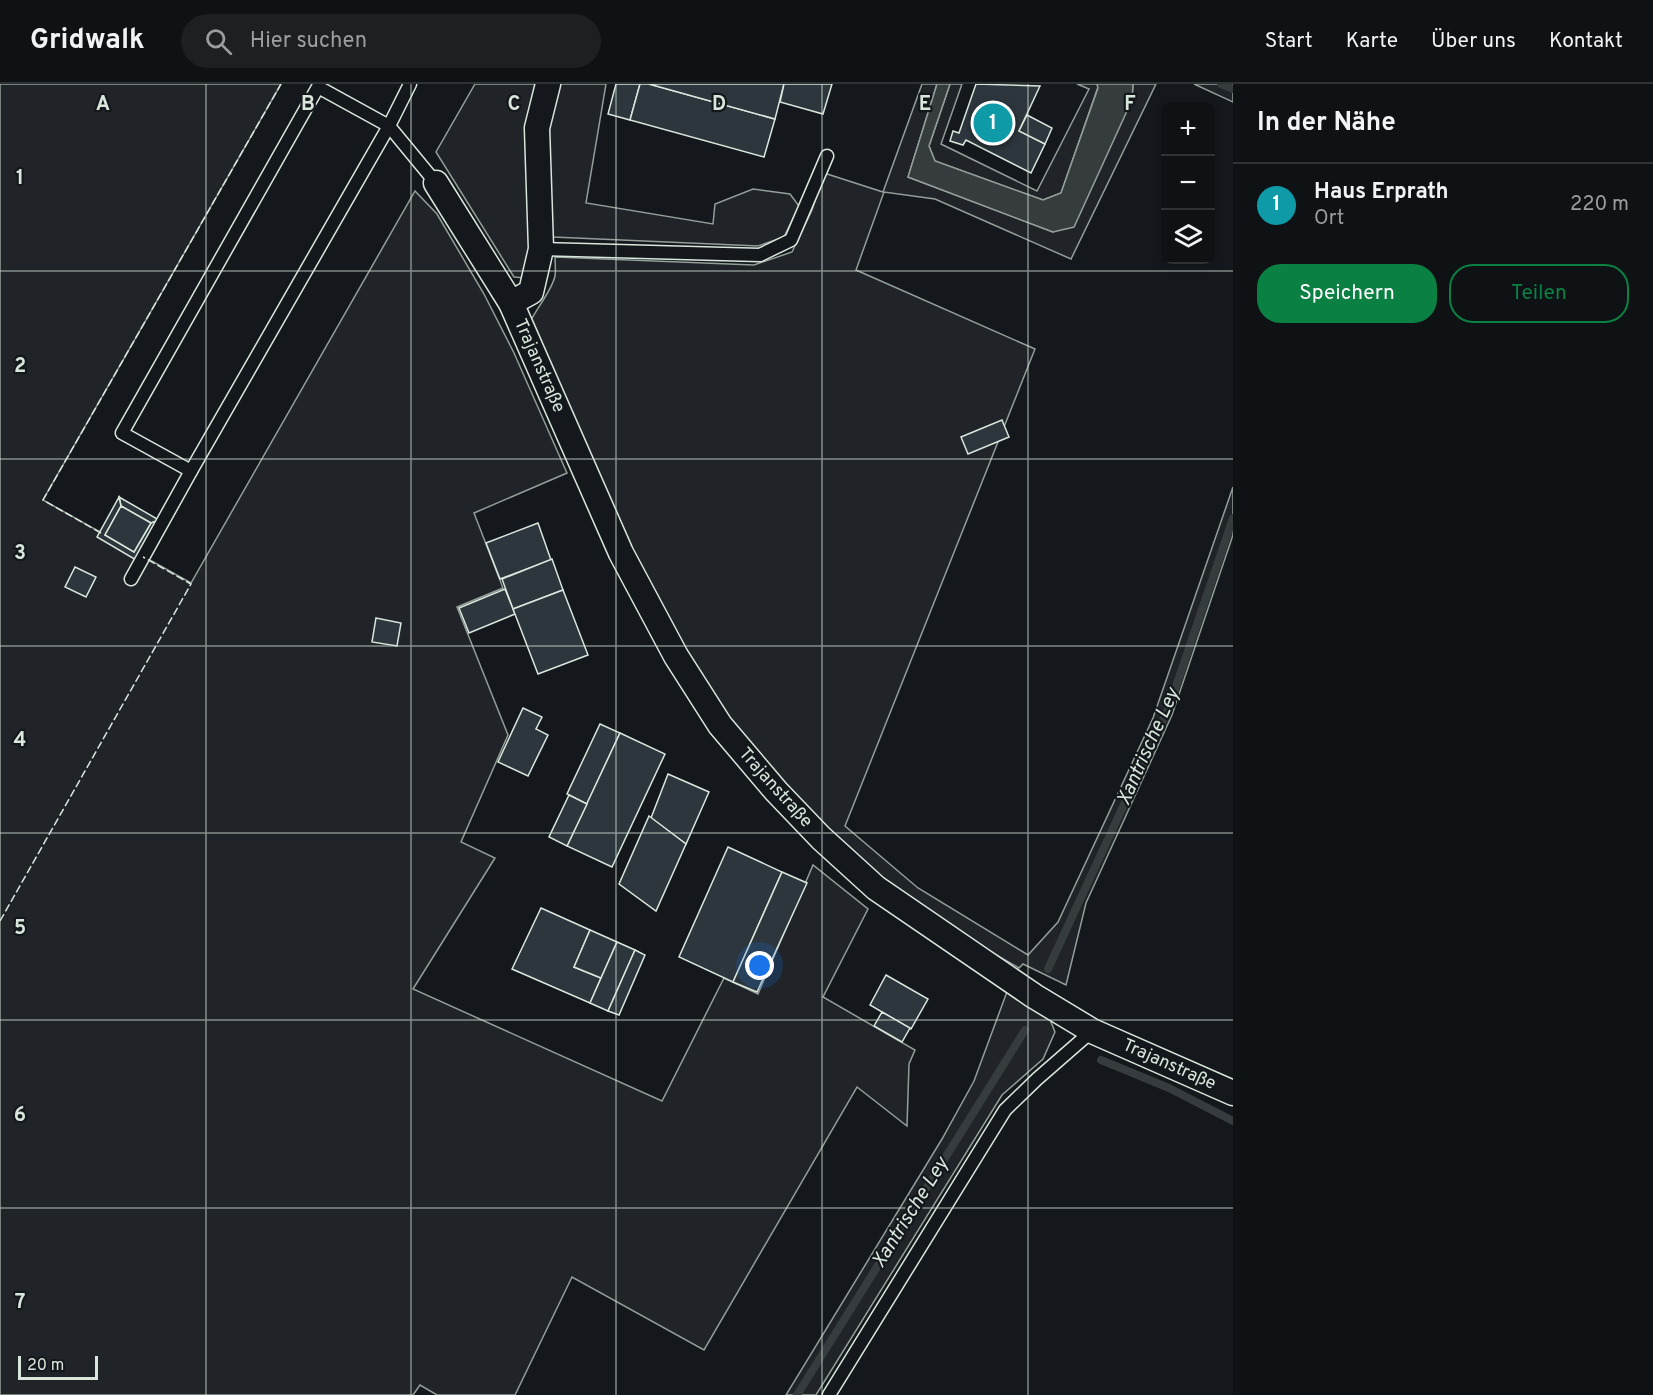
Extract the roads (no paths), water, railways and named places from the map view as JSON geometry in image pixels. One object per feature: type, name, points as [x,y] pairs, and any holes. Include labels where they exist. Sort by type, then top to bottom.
[{"type":"street","name":"Trajanstraße","points":[[511,303],[531,292],[541,249],[537,128],[548,84]]},
{"type":"street","name":"Trajanstraße","points":[[436,183],[511,303],[621,553],[676,656],[720,725],[776,791],[821,838],[876,888],[1034,996],[1092,1031],[1233,1093]]},
{"type":"lane","points":[[130,579],[389,126],[410,84]]},
{"type":"lane","points":[[191,471],[122,432],[318,87],[389,126],[436,183]]},
{"type":"lane","points":[[541,249],[760,255],[791,240],[827,156]]},
{"type":"lane","points":[[829,1395],[1005,1110],[1092,1031]]},
{"type":"waterway","points":[[1221,84],[1233,89]]},
{"type":"waterway","name":"Xantrische Ley","points":[[1048,969],[1169,707],[1233,518]]},
{"type":"waterway","name":"Xantrische Ley","points":[[797,1395],[1025,1030]]},
{"type":"waterway","points":[[1101,1060],[1169,1088],[1233,1121]]},
{"type":"place","name":"Haus Erprath","points":[[993,123]]}]
